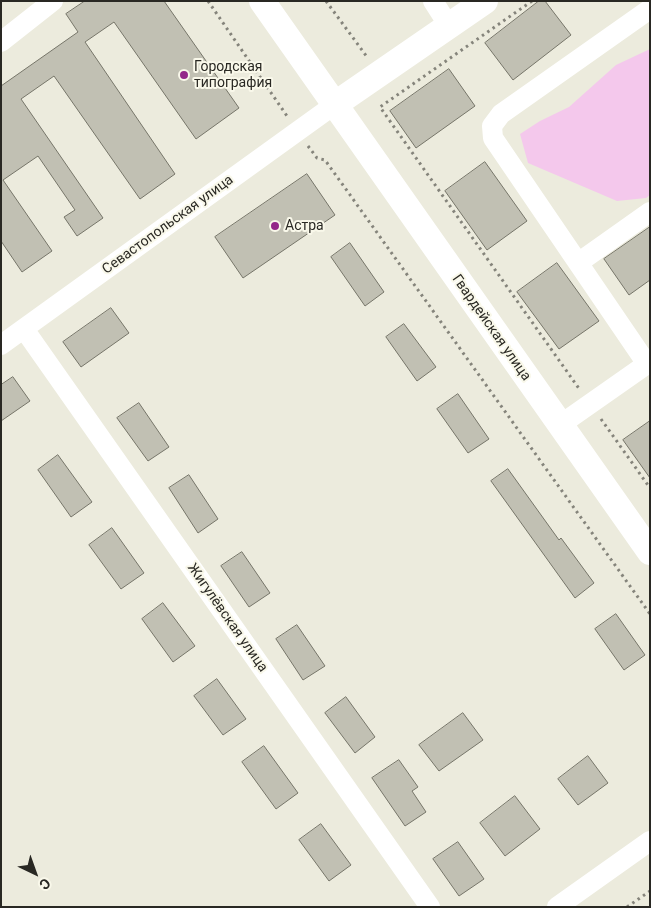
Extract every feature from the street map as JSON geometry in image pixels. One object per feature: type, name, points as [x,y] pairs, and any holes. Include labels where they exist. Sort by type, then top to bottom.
[{"type":"main road","name":"Гвардейская улица","points":[[262,1],[650,552]]},
{"type":"main road","points":[[334,105],[485,1]]},
{"type":"street","points":[[1,42],[53,1]]},
{"type":"street","points":[[433,1],[449,26]]},
{"type":"street","points":[[560,425],[648,366],[493,138],[492,126],[501,114],[650,9]]},
{"type":"street","name":"Севастопольская улица","points":[[1,344],[334,105]]},
{"type":"street","points":[[578,263],[650,212]]},
{"type":"street","name":"Жигулёвская улица","points":[[24,329],[430,907]]},
{"type":"street","points":[[557,907],[650,840]]},
{"type":"path","points":[[208,1],[317,158],[325,160],[650,614]]},
{"type":"path","points":[[326,1],[367,57],[364,84],[650,488]]},
{"type":"path","points":[[380,107],[532,1]]},
{"type":"path","points":[[627,907],[650,891]]},
{"type":"shaded area","points":[[650,49],[650,195],[646,198],[617,201],[528,163],[520,134],[540,121],[569,107],[616,65]]},
{"type":"building","points":[[85,1],[164,1],[239,108],[196,139],[114,22],[85,42],[175,174],[140,199],[54,76],[21,99],[103,218],[77,236],[64,217],[75,210],[38,156],[3,180],[52,251],[22,272],[1,241],[1,86],[78,32],[66,14]]},
{"type":"building","points":[[539,1],[545,1],[571,35],[513,80],[485,43]]},
{"type":"building","points":[[449,69],[475,106],[416,148],[390,111]]},
{"type":"building","points":[[485,162],[527,221],[487,250],[445,191]]},
{"type":"building","name":"Астра","points":[[307,174],[335,215],[243,278],[215,237]]},
{"type":"building","points":[[650,227],[650,280],[629,295],[604,259]]},
{"type":"building","points":[[350,243],[384,292],[365,306],[331,257]]},
{"type":"building","points":[[557,263],[599,321],[559,349],[517,292]]},
{"type":"building","points":[[111,308],[129,333],[81,367],[63,342]]},
{"type":"building","points":[[404,324],[436,367],[417,381],[386,337]]},
{"type":"building","points":[[13,377],[30,401],[1,421],[1,385]]},
{"type":"building","points":[[458,394],[489,439],[468,453],[437,409]]},
{"type":"building","points":[[139,403],[169,447],[148,461],[117,418]]},
{"type":"building","points":[[650,421],[650,478],[623,440]]},
{"type":"building","points":[[58,455],[92,502],[71,517],[38,470]]},
{"type":"building","points":[[508,469],[559,540],[561,538],[594,583],[575,598],[491,481]]},
{"type":"building","points":[[189,475],[218,519],[198,533],[169,488]]},
{"type":"building","points":[[112,528],[144,573],[121,589],[89,545]]},
{"type":"building","points":[[242,552],[270,593],[249,607],[221,566]]},
{"type":"building","points":[[163,603],[195,646],[173,662],[142,619]]},
{"type":"building","points":[[616,614],[645,655],[624,670],[595,629]]},
{"type":"building","points":[[297,625],[325,666],[303,680],[276,639]]},
{"type":"building","points":[[217,679],[246,719],[223,735],[194,696]]},
{"type":"building","points":[[346,697],[375,737],[355,753],[325,713]]},
{"type":"building","points":[[463,713],[483,740],[439,771],[419,745]]},
{"type":"building","points":[[264,746],[298,793],[276,809],[242,762]]},
{"type":"building","points":[[588,756],[608,783],[578,805],[558,779]]},
{"type":"building","points":[[399,760],[418,787],[412,791],[426,812],[405,826],[372,778]]},
{"type":"building","points":[[515,796],[540,829],[505,856],[480,823]]},
{"type":"building","points":[[321,824],[351,865],[329,881],[299,840]]},
{"type":"building","points":[[458,842],[484,879],[459,896],[433,859]]},
{"type":"place","name":"Городская типография","points":[[184,75]]},
{"type":"place","name":"Астра","points":[[275,226]]}]
